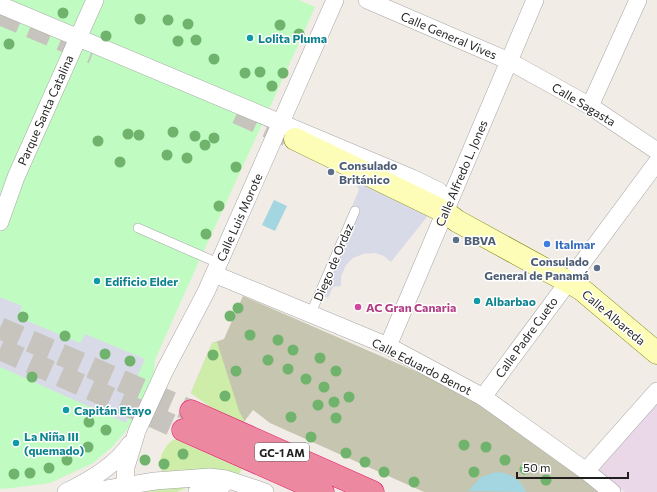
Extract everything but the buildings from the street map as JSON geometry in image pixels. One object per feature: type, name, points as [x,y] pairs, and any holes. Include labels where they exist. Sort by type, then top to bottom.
[{"type":"highway","name":"GC-1 AM","points":[[323,492],[187,421],[373,492]]},
{"type":"street","name":"Parque Santa Catalina","points":[[0,222],[16,177],[95,0]]},
{"type":"street","name":"Calle Luis Morote","points":[[137,432],[165,370],[216,268],[288,131],[335,0]]},
{"type":"street","name":"Calle General Vives","points":[[367,0],[509,61]]},
{"type":"street","name":"Calle Alfredo L. Jones","points":[[388,346],[535,0]]},
{"type":"street","points":[[590,106],[638,0]]},
{"type":"street","points":[[0,4],[78,37],[288,131]]},
{"type":"street","name":"Calle Sagasta","points":[[509,61],[590,106],[657,151]]},
{"type":"street","name":"Calle Albareda","points":[[288,131],[445,212],[457,221],[567,281],[580,289],[657,354]]},
{"type":"street","name":"Calle Padre Cueto","points":[[483,397],[567,281],[657,162]]},
{"type":"street","name":"Calle Eduardo Benot","points":[[216,268],[311,314],[388,346],[483,397],[586,471],[612,492]]},
{"type":"street","points":[[586,471],[657,391]]},
{"type":"street","points":[[124,489],[126,467],[137,432]]},
{"type":"street","points":[[66,492],[80,486],[122,456],[137,432]]},
{"type":"street","points":[[103,491],[118,479],[126,467]]},
{"type":"street","points":[[89,492],[124,489],[155,480],[210,477],[226,479],[265,492]]},
{"type":"street","points":[[197,492],[212,485],[226,485],[261,492]]},
{"type":"lane","name":"Diego de Ordaz","points":[[311,314],[355,211]]},
{"type":"lane","points":[[138,228],[216,268]]},
{"type":"shaded area","points":[[354,178],[430,213],[391,262],[384,256],[375,253],[363,254],[353,258],[346,265],[341,277],[341,286],[333,287],[328,298],[315,292],[359,190]]},
{"type":"shaded area","points":[[243,296],[431,378],[483,407],[603,492],[424,492],[270,423],[253,410],[243,423],[191,393],[212,343],[224,339]]},
{"type":"shaded area","points":[[0,297],[22,306],[18,317],[80,343],[85,334],[145,359],[138,375],[136,397],[126,423],[0,367]]},
{"type":"shaded area","points":[[657,397],[657,492],[625,492],[594,468]]},
{"type":"green space","points":[[0,0],[299,0],[315,7],[155,360],[154,373],[131,425],[113,446],[93,463],[50,483],[4,489],[0,488]]},
{"type":"green space","points":[[217,342],[239,411],[244,420],[243,423],[210,407],[191,393],[212,343]]},
{"type":"green space","points":[[175,439],[242,469],[237,478],[162,471],[160,463],[162,453],[168,444]]},
{"type":"green space","points":[[193,485],[177,492],[141,492],[151,489]]},
{"type":"water","points":[[274,200],[287,206],[275,231],[262,225]]},
{"type":"water","points":[[496,472],[511,475],[518,480],[526,492],[468,491],[481,477]]},
{"type":"tunnel","points":[[0,14],[93,53]]},
{"type":"tunnel","points":[[237,113],[295,139]]},
{"type":"tunnel","points":[[0,328],[191,411]]},
{"type":"tunnel","points":[[0,349],[183,430]]},
{"type":"place","name":"Lolita Pluma","points":[[250,38]]},
{"type":"place","name":"Consulado Británico","points":[[331,172]]},
{"type":"place","name":"BBVA","points":[[456,240]]},
{"type":"place","name":"Italmar","points":[[547,244]]},
{"type":"place","name":"Consulado General de Panamá","points":[[597,268]]},
{"type":"place","name":"Edificio Elder","points":[[97,281]]},
{"type":"place","name":"Albarbao","points":[[477,301]]},
{"type":"place","name":"AC Gran Canaria","points":[[358,307]]},
{"type":"place","name":"Capitán Etayo","points":[[66,410]]},
{"type":"place","name":"La Niña III (quemado)","points":[[16,443]]}]
